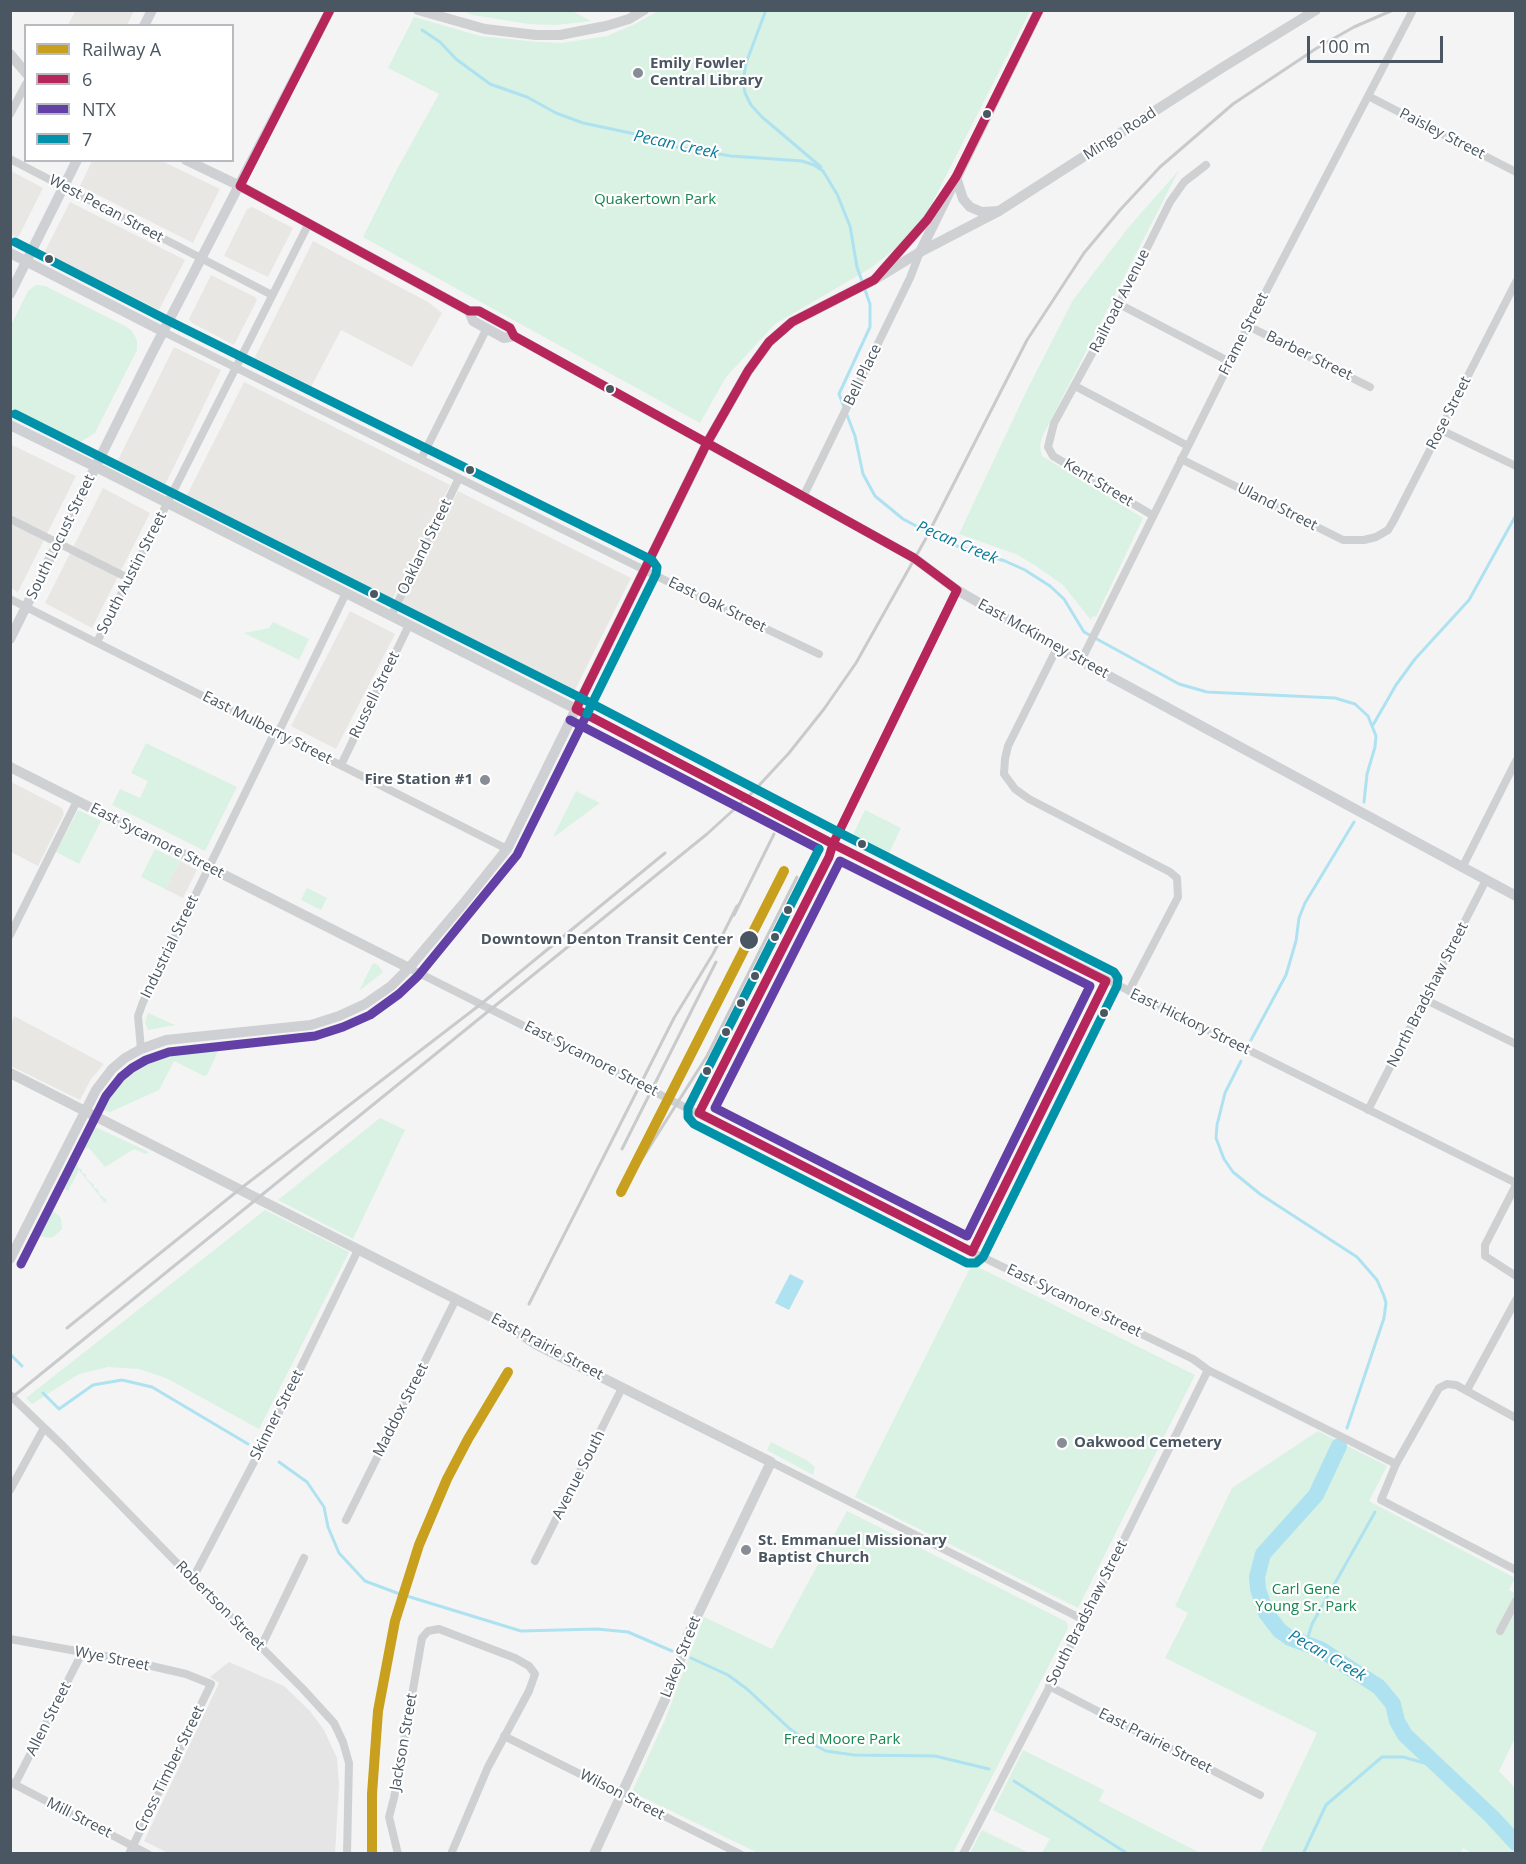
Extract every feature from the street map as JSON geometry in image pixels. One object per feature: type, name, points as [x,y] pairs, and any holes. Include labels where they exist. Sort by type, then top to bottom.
[{"type":"main road","points":[[145,24],[152,10]]},
{"type":"main road","name":"South Locust Street","points":[[10,639],[201,259],[330,10]]},
{"type":"main road","points":[[10,1259],[84,1111],[112,1069],[141,1049],[166,1040],[311,1025],[339,1016],[365,1004],[391,986],[409,968],[507,849],[707,443],[734,394],[770,342],[792,322],[874,280],[920,252],[1039,10]]},
{"type":"main road","points":[[10,294],[75,162]]},
{"type":"main road","name":"East McKinney Street","points":[[190,162],[240,186],[469,311],[479,311],[510,328],[514,336],[914,558],[957,590],[1057,648],[1515,896]]},
{"type":"main road","points":[[956,177],[963,199],[970,207],[982,212],[999,211]]},
{"type":"main road","points":[[874,280],[927,220],[956,177]]},
{"type":"main road","points":[[10,253],[164,332]]},
{"type":"main road","name":"East McKinney Street","points":[[469,311],[473,321],[504,338],[514,336]]},
{"type":"main road","points":[[10,425],[96,467]]},
{"type":"street","points":[[418,10],[454,16],[485,29],[536,35],[560,35],[606,26],[629,19],[644,10]]},
{"type":"street","name":"Mingo Road","points":[[920,252],[999,211],[1316,10]]},
{"type":"street","name":"Frame Street","points":[[1081,661],[1180,459],[1413,10]]},
{"type":"street","points":[[10,54],[24,72]]},
{"type":"street","points":[[10,114],[24,88]]},
{"type":"street","name":"Paisley Street","points":[[1368,96],[1515,172]]},
{"type":"street","name":"West Pecan Street","points":[[10,159],[272,295]]},
{"type":"street","name":"Railroad Avenue","points":[[1048,447],[1054,423],[1119,304],[1170,202],[1184,182],[1206,165]]},
{"type":"street","name":"South Austin Street","points":[[97,642],[309,223]]},
{"type":"street","name":"Bell Place","points":[[803,497],[910,278],[920,252]]},
{"type":"street","name":"Rose Street","points":[[1376,537],[1388,530],[1394,520],[1515,282]]},
{"type":"street","points":[[1119,304],[1230,362]]},
{"type":"street","name":"Barber Street","points":[[1248,326],[1370,387]]},
{"type":"street","points":[[421,459],[487,328]]},
{"type":"street","name":"East Oak Street","points":[[164,332],[819,654]]},
{"type":"street","points":[[1075,386],[1188,446]]},
{"type":"street","points":[[1441,430],[1515,466]]},
{"type":"street","name":"Kent Street","points":[[1048,447],[1053,456],[1152,515]]},
{"type":"street","name":"Uland Street","points":[[1180,459],[1343,540],[1353,541],[1376,537]]},
{"type":"street","name":"East Hickory Street","points":[[96,467],[576,709],[833,843],[1106,981],[1515,1184]]},
{"type":"street","name":"Oakland Street","points":[[391,616],[459,478]]},
{"type":"street","points":[[10,519],[130,579]]},
{"type":"street","points":[[833,843],[957,590]]},
{"type":"street","name":"Industrial Street","points":[[141,1049],[138,1016],[275,732],[281,727],[346,593]]},
{"type":"street","name":"East Mulberry Street","points":[[10,599],[507,849]]},
{"type":"street","name":"Russell Street","points":[[340,765],[409,625]]},
{"type":"street","points":[[1057,648],[1008,746],[1004,774],[1015,789],[1029,799],[1170,872],[1177,878],[1178,897],[1129,992]]},
{"type":"street","points":[[1462,868],[1515,761]]},
{"type":"street","name":"East Sycamore Street","points":[[10,767],[972,1252],[1193,1359],[1208,1370],[1396,1464]]},
{"type":"street","points":[[10,935],[77,801]]},
{"type":"street","name":"North Bradshaw Street","points":[[1368,1110],[1486,880]]},
{"type":"street","points":[[972,1252],[1106,981]]},
{"type":"street","points":[[1426,1000],[1515,1044]]},
{"type":"street","name":"East Prairie Street","points":[[10,1073],[505,1324],[537,1344],[622,1388],[1084,1620]]},
{"type":"street","points":[[1515,1184],[1485,1245],[1485,1256],[1515,1275]]},
{"type":"street","name":"Skinner Street","points":[[193,1578],[269,1432],[358,1250]]},
{"type":"street","name":"Maddox Street","points":[[346,1520],[456,1299]]},
{"type":"street","points":[[1467,1390],[1515,1300]]},
{"type":"street","name":"South Bradshaw Street","points":[[963,1854],[1084,1620],[1208,1370]]},
{"type":"street","points":[[1515,1418],[1467,1390],[1447,1383],[1439,1388],[1396,1464],[1381,1500],[1515,1570]]},
{"type":"street","name":"Avenue South","points":[[535,1562],[622,1388]]},
{"type":"street","name":"Robertson Street","points":[[10,1395],[334,1722],[349,1763],[347,1854]]},
{"type":"street","points":[[10,1490],[44,1428]]},
{"type":"street","name":"Lakey Street","points":[[594,1854],[674,1680],[688,1635],[771,1462]]},
{"type":"street","points":[[261,1647],[304,1558]]},
{"type":"street","points":[[1500,1631],[1515,1601]]},
{"type":"street","name":"Jackson Street","points":[[398,1854],[389,1817],[422,1638],[428,1631],[439,1629],[487,1646],[530,1666],[535,1674],[529,1691],[504,1736]]},
{"type":"street","name":"Wye Street","points":[[10,1639],[121,1659],[186,1674],[211,1684]]},
{"type":"street","name":"Allen Street","points":[[13,1783],[82,1653]]},
{"type":"street","name":"Cross Timber Street","points":[[131,1849],[211,1684]]},
{"type":"street","name":"East Prairie Street","points":[[1049,1686],[1260,1795]]},
{"type":"street","points":[[451,1854],[504,1736]]},
{"type":"street","name":"Wilson Street","points":[[504,1736],[740,1854]]},
{"type":"street","name":"Mill Street","points":[[13,1783],[131,1849],[148,1854]]},
{"type":"shaded area","points":[[76,10],[134,10],[128,24],[69,24]]},
{"type":"shaded area","points":[[92,162],[164,162],[220,189],[193,243],[80,186]]},
{"type":"shaded area","points":[[11,171],[43,188],[18,238],[11,234]]},
{"type":"shaded area","points":[[70,202],[185,260],[159,310],[44,253]]},
{"type":"shaded area","points":[[252,207],[293,228],[268,277],[224,256],[247,209]]},
{"type":"shaded area","points":[[313,241],[428,302],[442,313],[412,367],[341,330],[311,387],[254,359]]},
{"type":"shaded area","points":[[211,275],[257,300],[234,345],[192,323],[189,319]]},
{"type":"shaded area","points":[[174,347],[221,370],[164,487],[117,462]]},
{"type":"shaded area","points":[[244,382],[450,485],[391,602],[185,499]]},
{"type":"shaded area","points":[[10,444],[76,476],[18,592],[11,588]]},
{"type":"shaded area","points":[[103,488],[150,513],[92,628],[45,603]]},
{"type":"shaded area","points":[[458,491],[631,578],[573,694],[400,607]]},
{"type":"shaded area","points":[[350,611],[395,634],[336,749],[291,726]]},
{"type":"shaded area","points":[[11,782],[62,808],[64,814],[38,866],[11,852]]},
{"type":"shaded area","points":[[180,861],[197,870],[183,898],[165,889]]},
{"type":"shaded area","points":[[14,1016],[104,1064],[91,1079],[80,1100],[11,1066],[11,1024]]},
{"type":"shaded area","points":[[229,1662],[284,1686],[310,1711],[324,1730],[337,1758],[339,1785],[335,1853],[168,1853],[144,1841],[219,1683],[210,1677]]},
{"type":"green space","points":[[464,11],[572,11],[591,21],[555,25],[529,24],[472,15]]},
{"type":"green space","name":"Quakertown Park","points":[[658,11],[1030,11],[927,213],[901,244],[871,268],[775,324],[726,377],[700,423],[363,237],[396,171],[439,94],[388,68],[414,17],[480,36],[562,43],[607,36]]},
{"type":"green space","points":[[1179,170],[1042,437],[1040,447],[1042,456],[1143,518],[1096,617],[1093,616],[1091,620],[1063,585],[1036,566],[1016,554],[959,534],[1026,392],[1073,300],[1128,228]]},
{"type":"green space","points":[[36,285],[45,286],[125,326],[131,330],[137,340],[137,350],[95,433],[82,441],[75,441],[11,408],[11,325],[28,291]]},
{"type":"green space","points":[[273,622],[309,639],[299,660],[244,633],[269,628]]},
{"type":"green space","points":[[146,743],[237,787],[205,851],[112,805],[120,789],[140,798],[148,781],[131,773]]},
{"type":"green space","points":[[576,791],[600,803],[554,837],[554,835]]},
{"type":"green space","points":[[78,810],[101,821],[79,864],[56,852]]},
{"type":"green space","points":[[865,810],[901,828],[886,859],[850,841]]},
{"type":"green space","points":[[155,849],[180,861],[165,889],[141,877]]},
{"type":"green space","points":[[307,888],[327,898],[321,910],[301,900]]},
{"type":"green space","points":[[373,963],[378,965],[383,972],[359,991]]},
{"type":"green space","points":[[148,1013],[175,1025],[148,1030],[145,1022]]},
{"type":"green space","points":[[215,1045],[219,1049],[207,1075],[204,1076],[174,1061],[159,1090],[110,1112],[105,1111],[101,1106],[103,1100],[122,1076],[141,1061],[166,1052]]},
{"type":"green space","points":[[380,1118],[405,1130],[353,1239],[278,1200]]},
{"type":"green space","points":[[91,1125],[149,1152],[146,1154],[134,1149],[105,1167],[88,1147],[73,1159]]},
{"type":"green space","points":[[73,1159],[94,1188],[98,1189],[99,1194],[107,1200],[105,1203],[79,1170],[68,1191],[60,1186]]},
{"type":"green space","points":[[50,1208],[61,1218],[62,1229],[50,1238],[38,1236],[36,1232],[46,1211]]},
{"type":"green space","points":[[265,1210],[349,1252],[259,1429],[166,1378],[139,1369],[108,1367],[79,1374],[32,1404],[26,1398]]},
{"type":"green space","name":"Oakwood Cemetery","points":[[972,1264],[1195,1375],[1078,1608],[855,1497]]},
{"type":"green space","name":"Carl Gene Young Sr. Park","points":[[1318,1431],[1387,1466],[1369,1501],[1515,1578],[1509,1590],[1516,1594],[1515,1738],[1499,1771],[1515,1788],[1515,1853],[1472,1853],[1463,1848],[1460,1854],[1260,1853],[1317,1733],[1165,1658],[1188,1613],[1175,1606],[1232,1488]]},
{"type":"green space","points":[[771,1442],[808,1461],[815,1467],[813,1475],[767,1450]]},
{"type":"green space","name":"Fred Moore Park","points":[[847,1511],[1067,1622],[1068,1628],[953,1853],[758,1853],[632,1792],[665,1720],[704,1617],[772,1649]]},
{"type":"green space","points":[[1023,1750],[1104,1790],[1099,1801],[1200,1853],[1042,1853],[1050,1839],[993,1810]]},
{"type":"green space","points":[[982,1830],[1029,1853],[970,1853]]},
{"type":"water","points":[[790,1274],[804,1281],[789,1310],[775,1303]]},
{"type":"waterway","points":[[766,10],[746,63],[743,82],[745,93],[751,105],[762,117],[821,167]]},
{"type":"waterway","name":"Pecan Creek","points":[[422,30],[490,84],[527,97],[556,113],[583,123],[640,135],[677,147],[731,156],[802,161],[823,171],[837,194],[850,226],[857,267],[870,304],[870,327],[839,394],[855,436],[863,474],[875,496],[903,519],[941,539],[1025,570],[1050,586],[1064,599],[1084,632],[1179,684],[1207,692],[1335,698],[1355,704],[1368,716],[1376,736],[1367,774],[1364,802]]},
{"type":"waterway","points":[[1373,725],[1396,685],[1415,659],[1469,600],[1516,515]]},
{"type":"waterway","name":"Pecan Creek","points":[[1251,1040],[1286,975],[1296,941],[1299,918],[1305,903],[1354,822]]},
{"type":"waterway","name":"Pecan Creek","points":[[1241,1061],[1225,1093],[1217,1125],[1216,1138],[1224,1159],[1233,1172],[1260,1194],[1357,1257],[1377,1280],[1384,1296],[1386,1303],[1384,1318],[1347,1428]]},
{"type":"waterway","points":[[10,1354],[22,1366]]},
{"type":"waterway","points":[[43,1393],[59,1409],[93,1385],[122,1380],[152,1387],[248,1444]]},
{"type":"waterway","name":"Pecan Creek","points":[[1339,1446],[1316,1495],[1263,1554],[1257,1577],[1258,1589],[1266,1613],[1280,1631],[1290,1638],[1320,1649],[1379,1687],[1393,1704],[1397,1721],[1405,1735],[1492,1817],[1516,1843]]},
{"type":"waterway","points":[[279,1462],[307,1482],[324,1507],[328,1527],[339,1553],[365,1581],[521,1631],[597,1629],[628,1632],[672,1651]]},
{"type":"waterway","points":[[1310,1644],[1308,1637],[1312,1624],[1375,1512]]},
{"type":"waterway","points":[[691,1658],[728,1675],[747,1689],[790,1729],[826,1751],[854,1755],[935,1756],[989,1769]]},
{"type":"waterway","points":[[1303,1854],[1326,1805],[1382,1757],[1403,1757],[1439,1767]]},
{"type":"waterway","points":[[1014,1781],[1128,1854]]},
{"type":"railway","points":[[10,1399],[707,834],[752,793],[789,753],[824,709],[856,663],[925,540],[1027,340],[1084,253],[1160,167],[1233,104],[1317,48],[1354,27],[1393,10]]},
{"type":"railway","points":[[734,915],[774,834]]},
{"type":"railway","points":[[67,1328],[240,1189],[481,1004],[665,853]]},
{"type":"railway","points":[[621,1192],[707,1056],[797,877]]},
{"type":"railway","points":[[529,1304],[674,1018],[713,954],[737,906]]},
{"type":"railway","points":[[622,1149],[716,962]]},
{"type":"rail line","name":"A","points":[[621,1192],[784,871]]},
{"type":"rail line","name":"A","points":[[372,1854],[372,1794],[378,1711],[395,1621],[419,1545],[447,1479],[508,1372]]},
{"type":"transit line","name":"6","points":[[330,10],[240,186],[469,311],[479,311],[510,328],[514,336],[707,443]]},
{"type":"transit line","name":"6","points":[[707,443],[748,371],[769,342],[792,322],[874,280],[927,220],[956,177],[1039,10]]},
{"type":"transit line","name":"7","points":[[15,242],[167,320],[652,560],[657,567],[656,574],[587,714]]},
{"type":"transit line","name":"7","points":[[15,414],[581,698],[1114,972],[1118,978],[1117,986],[983,1257],[976,1263],[967,1263],[694,1124],[688,1117],[688,1108],[819,849]]},
{"type":"transit line","name":"6","points":[[707,443],[914,558],[957,590],[833,844]]},
{"type":"transit line","name":"6","points":[[707,443],[576,709],[833,844]]},
{"type":"transit line","name":"NTX","points":[[21,1264],[106,1096],[121,1077],[132,1068],[169,1052],[315,1036],[343,1027],[370,1015],[399,994],[418,976],[517,855],[587,714]]},
{"type":"transit line","name":"NTX","points":[[570,720],[819,849]]},
{"type":"transit line","name":"6","points":[[833,844],[1106,981],[972,1252],[699,1113],[829,857],[833,844]]},
{"type":"transit line","name":"NTX","points":[[840,861],[1090,986],[967,1236],[715,1108],[840,861]]},
{"type":"place","name":"Emily Fowler Central Library","points":[[638,73]]},
{"type":"place","name":"Fire Station #1","points":[[485,780]]},
{"type":"place","name":"Downtown Denton Transit Center","points":[[749,940]]},
{"type":"place","name":"Oakwood Cemetery","points":[[1062,1443]]},
{"type":"place","name":"St. Emmanuel Missionary Baptist Church","points":[[746,1550]]}]
